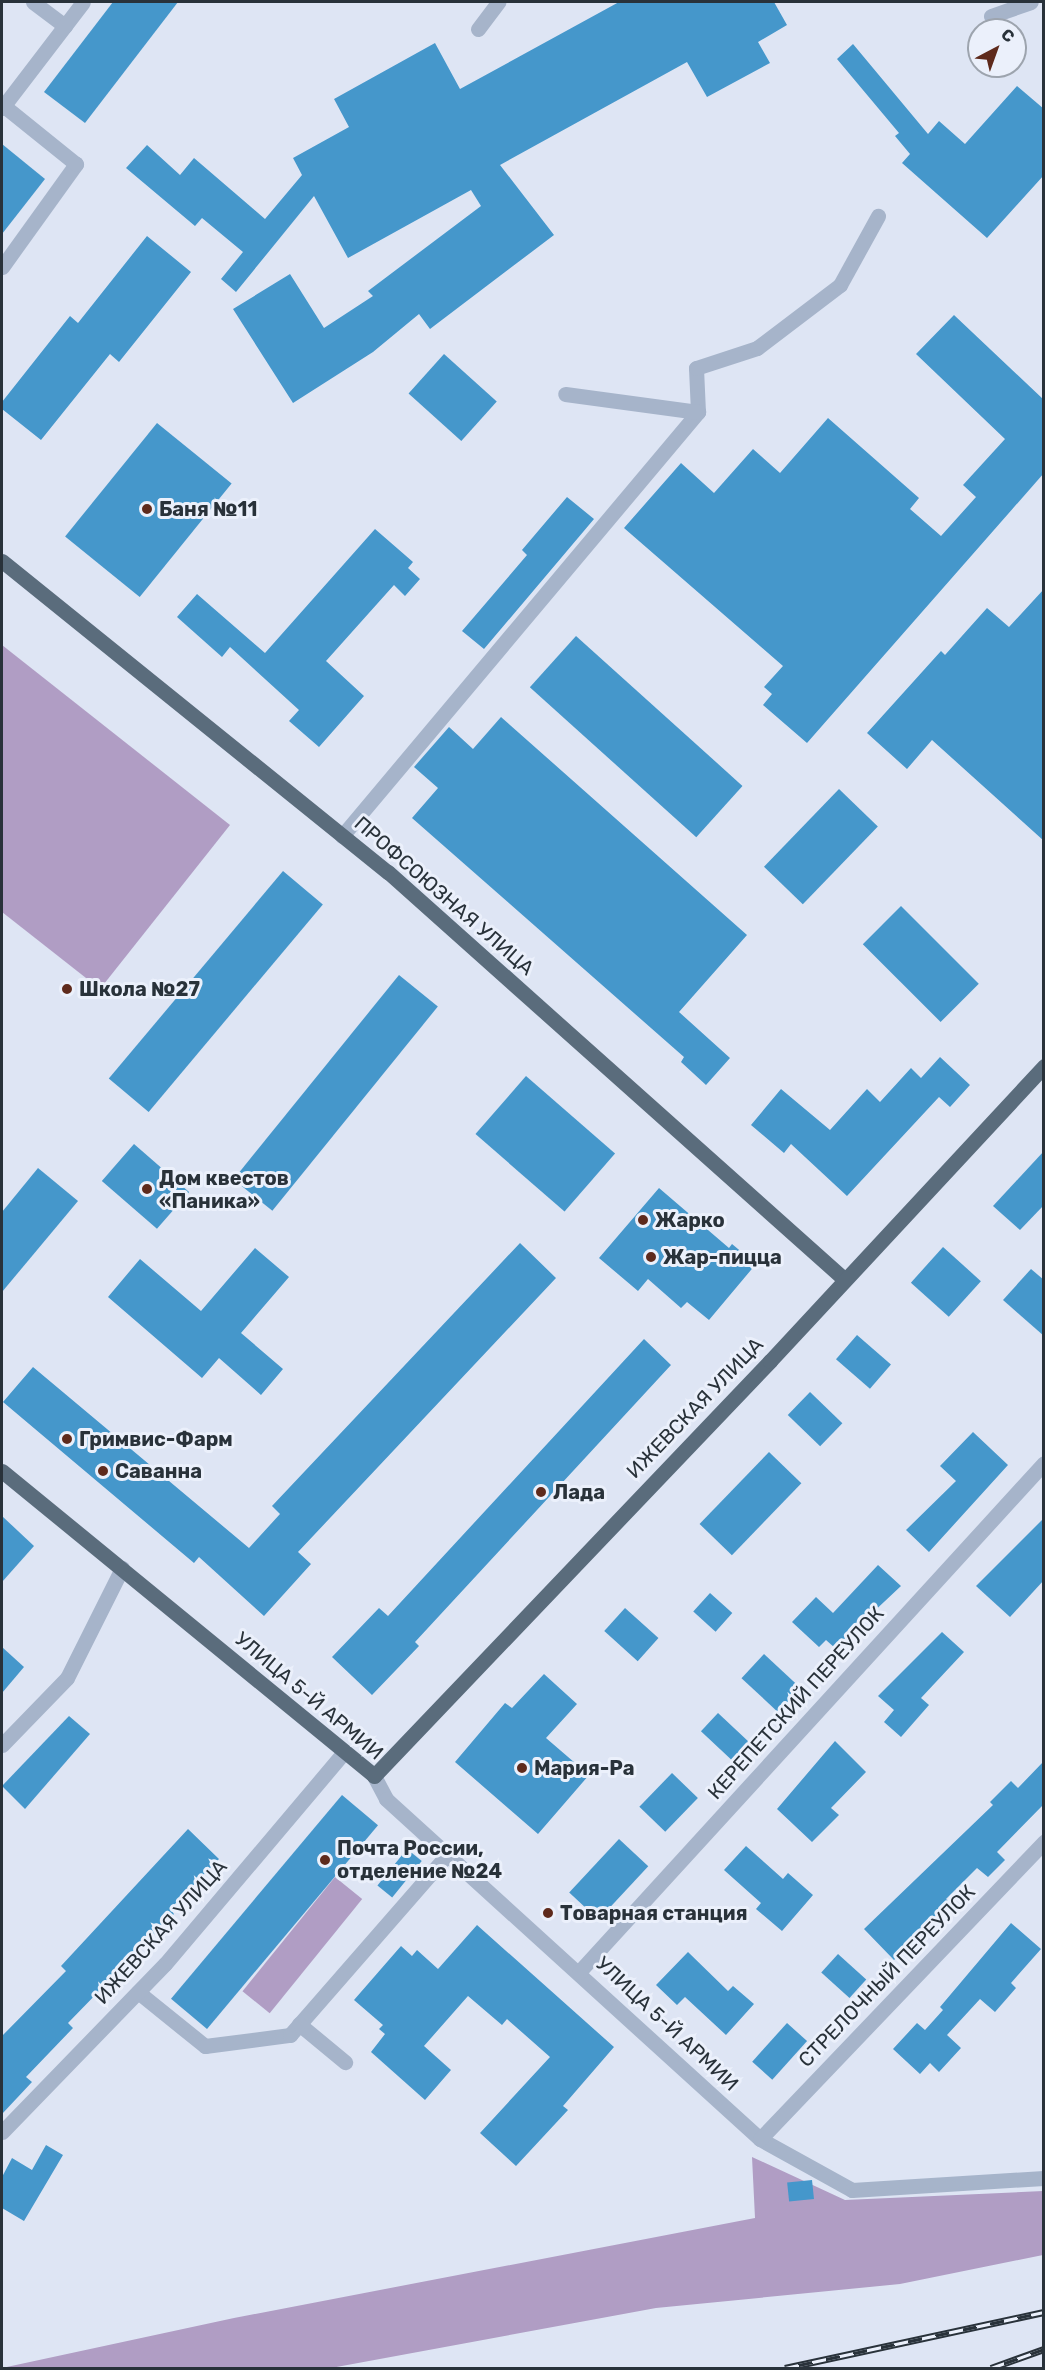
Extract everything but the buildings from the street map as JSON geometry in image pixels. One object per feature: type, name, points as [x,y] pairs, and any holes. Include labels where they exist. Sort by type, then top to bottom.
[{"type":"main road","name":"ПРОФСОЮЗНАЯ УЛИЦА","points":[[2,561],[388,872],[844,1280]]},
{"type":"main road","name":"ИЖЕВСКАЯ УЛИЦА","points":[[374,1776],[1044,1066]]},
{"type":"main road","name":"УЛИЦА 5-Й АРМИИ","points":[[4,1476],[122,1568],[374,1776]]},
{"type":"street","points":[[33,2],[65,26]]},
{"type":"street","points":[[2,267],[76,164],[2,106],[83,2]]},
{"type":"street","points":[[478,29],[498,2]]},
{"type":"street","points":[[991,16],[1031,2]]},
{"type":"street","points":[[342,836],[698,412],[696,368],[757,348],[840,285],[878,216]]},
{"type":"street","points":[[565,394],[698,412]]},
{"type":"street","name":"КЕРЕПЕТСКИЙ ПЕРЕУЛОК","points":[[579,1972],[1044,1463]]},
{"type":"street","points":[[2,1746],[67,1678],[122,1568]]},
{"type":"street","name":"ИЖЕВСКАЯ УЛИЦА","points":[[2,2132],[138,1992],[344,1752]]},
{"type":"street","name":"УЛИЦА 5-Й АРМИИ","points":[[374,1776],[386,1799],[579,1972],[760,2139],[852,2190],[1044,2178]]},
{"type":"street","name":"СТРЕЛОЧНЫЙ ПЕРЕУЛОК","points":[[760,2139],[1044,1842]]},
{"type":"street","points":[[138,1992],[205,2046],[290,2035],[448,1854]]},
{"type":"street","points":[[299,2024],[345,2062]]},
{"type":"shaded area","name":"Школа №27","points":[[2,645],[230,825],[100,989],[2,912]]},
{"type":"shaded area","points":[[335,1877],[362,1899],[270,2013],[242,1991]]},
{"type":"shaded area","points":[[752,2157],[845,2200],[1043,2191],[1043,2255],[900,2284],[656,2308],[331,2368],[2,2368],[234,2318],[755,2218]]},
{"type":"railway","points":[[785,2368],[1044,2312]]},
{"type":"railway","points":[[991,2368],[1044,2349]]},
{"type":"place","name":"Баня №11","points":[[147,509]]},
{"type":"place","name":"Школа №27","points":[[67,989]]},
{"type":"place","name":"Дом квестов «Паника»","points":[[147,1189]]},
{"type":"place","name":"Жарко","points":[[643,1220]]},
{"type":"place","name":"Жар-пицца","points":[[651,1257]]},
{"type":"place","name":"Гримвис-Фарм","points":[[67,1439]]},
{"type":"place","name":"Саванна","points":[[103,1471]]},
{"type":"place","name":"Лада","points":[[541,1492]]},
{"type":"place","name":"Мария-Ра","points":[[522,1768]]},
{"type":"place","name":"Почта России, отделение №24","points":[[325,1860]]},
{"type":"place","name":"Товарная cтанция","points":[[548,1913]]}]
